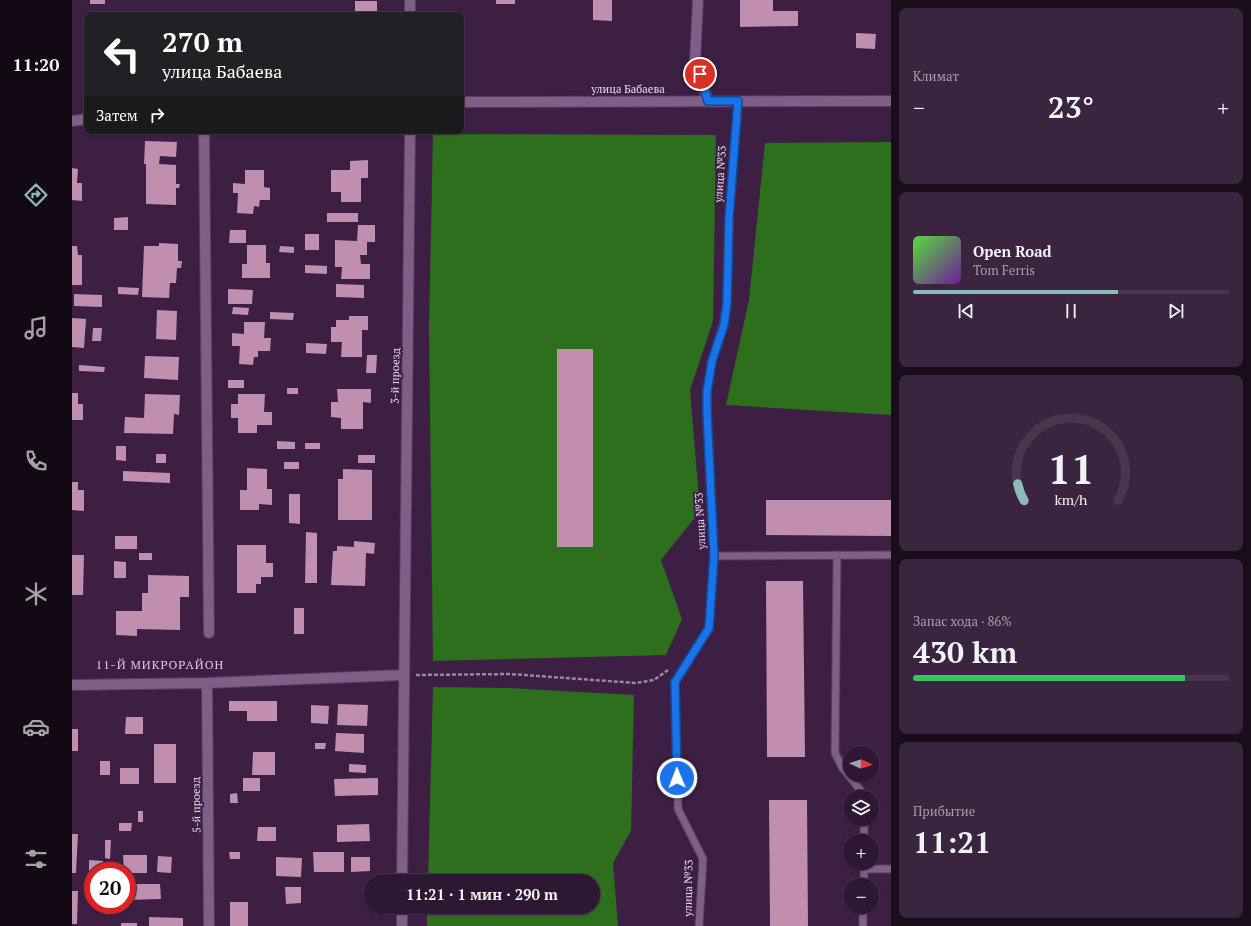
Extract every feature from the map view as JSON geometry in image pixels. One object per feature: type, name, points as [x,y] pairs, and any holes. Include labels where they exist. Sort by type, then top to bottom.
[{"type":"street","points":[[410,0],[410,12]]},
{"type":"street","points":[[698,0],[695,61],[708,101]]},
{"type":"street","name":"улица Бабаева","points":[[464,102],[891,101]]},
{"type":"street","points":[[72,121],[84,120]]},
{"type":"street","points":[[204,134],[209,633]]},
{"type":"street","name":"3-й проезд","points":[[402,874],[410,134]]},
{"type":"street","points":[[72,685],[207,683],[404,675]]},
{"type":"street","name":"5-й проезд","points":[[207,683],[209,926]]},
{"type":"street","points":[[402,914],[402,926]]},
{"type":"lane","name":"улица №33","points":[[699,926],[703,859],[678,809],[675,682],[709,628],[714,556],[707,391],[712,361],[724,325],[727,303],[729,218],[738,101]]},
{"type":"lane","points":[[836,555],[835,753],[842,767],[860,790]]},
{"type":"lane","points":[[714,556],[891,555]]},
{"type":"lane","points":[[879,868],[891,869]]},
{"type":"lane","points":[[863,914],[863,926]]},
{"type":"path","points":[[404,675],[510,674],[636,682],[654,680],[668,671],[672,665]]},
{"type":"green space","points":[[433,134],[716,135],[713,321],[690,390],[700,511],[661,560],[682,619],[666,655],[433,661],[429,328]]},
{"type":"green space","points":[[891,142],[891,415],[726,405],[749,300],[765,143]]},
{"type":"green space","points":[[433,687],[507,688],[634,695],[631,831],[613,863],[618,926],[427,926],[427,914],[600,914],[600,874],[428,874]]},
{"type":"building","points":[[90,0],[105,0],[105,4],[90,4]]},
{"type":"building","points":[[496,0],[515,0],[515,4],[496,4]]},
{"type":"building","points":[[593,0],[612,0],[612,21],[593,20]]},
{"type":"building","points":[[740,0],[773,0],[773,11],[798,11],[798,26],[740,27]]},
{"type":"building","points":[[355,1],[377,1],[377,12],[355,12]]},
{"type":"building","points":[[856,33],[876,34],[875,49],[856,48]]},
{"type":"building","points":[[145,141],[177,142],[176,157],[160,156],[159,164],[176,165],[176,184],[180,184],[179,188],[176,188],[176,205],[146,204],[146,164],[144,164]]},
{"type":"building","points":[[368,160],[368,178],[361,178],[361,202],[341,202],[341,192],[331,192],[331,170],[350,170],[350,161]]},
{"type":"building","points":[[72,168],[78,169],[77,183],[82,183],[82,201],[72,200]]},
{"type":"building","points":[[245,170],[264,170],[264,187],[270,188],[270,200],[260,200],[259,207],[254,206],[253,214],[237,213],[238,193],[233,193],[233,183],[245,184]]},
{"type":"building","points":[[327,213],[358,213],[358,222],[327,222]]},
{"type":"building","points":[[128,217],[128,230],[114,230],[114,218]]},
{"type":"building","points":[[358,225],[375,225],[375,242],[367,242],[367,255],[360,255],[361,264],[370,264],[370,279],[341,279],[342,267],[335,267],[335,240],[357,241]]},
{"type":"building","points":[[230,230],[246,230],[246,243],[229,243]]},
{"type":"building","points":[[305,234],[319,234],[319,250],[305,250]]},
{"type":"building","points":[[159,243],[178,244],[178,261],[182,261],[181,268],[177,268],[176,283],[170,283],[169,298],[142,297],[144,246],[159,246]]},
{"type":"building","points":[[247,245],[266,245],[266,263],[270,263],[270,278],[242,278],[242,264],[247,264]]},
{"type":"building","points":[[72,246],[77,246],[78,255],[82,255],[82,285],[72,285]]},
{"type":"building","points":[[280,246],[294,247],[294,253],[279,252]]},
{"type":"building","points":[[305,265],[327,266],[327,274],[305,273]]},
{"type":"building","points":[[336,284],[364,285],[364,298],[336,297]]},
{"type":"building","points":[[118,287],[139,288],[138,295],[118,294]]},
{"type":"building","points":[[228,289],[253,290],[252,304],[228,304]]},
{"type":"building","points":[[74,294],[102,295],[102,307],[74,306]]},
{"type":"building","points":[[233,307],[249,308],[248,315],[232,314]]},
{"type":"building","points":[[157,310],[177,311],[176,340],[156,339]]},
{"type":"building","points":[[270,312],[294,313],[293,320],[270,319]]},
{"type":"building","points":[[349,316],[368,316],[368,330],[362,330],[362,357],[341,357],[342,342],[331,342],[331,327],[336,327],[336,320],[349,320]]},
{"type":"building","points":[[72,318],[86,319],[84,348],[72,347]]},
{"type":"building","points":[[244,322],[265,322],[264,338],[271,338],[270,351],[258,351],[258,357],[254,357],[253,365],[239,364],[240,346],[232,346],[232,333],[244,334]]},
{"type":"building","points":[[93,328],[102,328],[101,341],[92,341]]},
{"type":"building","points":[[306,343],[327,344],[326,354],[306,353]]},
{"type":"building","points":[[557,349],[593,349],[593,547],[557,547]]},
{"type":"building","points":[[367,355],[377,355],[376,373],[366,373]]},
{"type":"building","points":[[145,356],[179,357],[178,380],[144,378]]},
{"type":"building","points":[[79,365],[105,367],[104,372],[79,371]]},
{"type":"building","points":[[228,380],[244,380],[244,388],[228,388]]},
{"type":"building","points":[[287,388],[298,388],[298,394],[287,394]]},
{"type":"building","points":[[337,389],[371,389],[371,403],[363,402],[363,429],[341,429],[341,418],[331,417],[331,402],[338,402]]},
{"type":"building","points":[[72,393],[78,393],[78,404],[83,404],[83,420],[72,420]]},
{"type":"building","points":[[145,394],[180,395],[179,415],[174,414],[173,434],[124,433],[125,417],[144,418]]},
{"type":"building","points":[[238,394],[265,394],[264,412],[272,412],[272,425],[257,425],[257,433],[238,433],[238,418],[231,418],[231,404],[238,404]]},
{"type":"building","points":[[277,441],[295,442],[295,449],[277,449]]},
{"type":"building","points":[[305,443],[320,443],[320,449],[305,449]]},
{"type":"building","points":[[116,446],[126,446],[126,461],[116,460]]},
{"type":"building","points":[[156,454],[166,454],[166,463],[156,463]]},
{"type":"building","points":[[358,455],[375,455],[375,463],[358,463]]},
{"type":"building","points":[[284,462],[299,462],[299,469],[284,469]]},
{"type":"building","points":[[247,468],[267,469],[267,489],[272,489],[272,505],[259,504],[259,510],[240,510],[240,490],[247,490]]},
{"type":"building","points":[[343,469],[372,470],[372,520],[338,520],[338,479],[343,479]]},
{"type":"building","points":[[123,471],[170,473],[170,483],[123,481]]},
{"type":"building","points":[[72,482],[78,482],[78,490],[84,490],[84,511],[72,510]]},
{"type":"building","points":[[289,494],[300,494],[300,524],[289,523]]},
{"type":"building","points":[[766,500],[891,500],[891,536],[766,535]]},
{"type":"building","points":[[306,532],[317,533],[317,583],[305,583]]},
{"type":"building","points":[[115,536],[137,536],[137,549],[115,549]]},
{"type":"building","points":[[354,541],[375,543],[374,554],[366,553],[365,586],[331,585],[333,551],[337,551],[337,546],[354,547]]},
{"type":"building","points":[[237,545],[266,545],[266,563],[273,563],[273,577],[261,577],[261,584],[256,584],[256,593],[237,593]]},
{"type":"building","points":[[139,553],[152,553],[152,560],[139,560]]},
{"type":"building","points":[[72,555],[84,555],[83,595],[72,595]]},
{"type":"building","points":[[114,561],[126,562],[126,578],[114,578]]},
{"type":"building","points":[[148,575],[189,576],[189,597],[180,597],[180,630],[137,629],[137,636],[116,635],[116,611],[142,611],[142,593],[148,593]]},
{"type":"building","points":[[766,581],[803,581],[805,757],[767,757]]},
{"type":"building","points":[[294,608],[304,608],[304,634],[294,634]]},
{"type":"building","points":[[229,701],[277,701],[277,721],[247,721],[247,711],[229,711]]},
{"type":"building","points":[[338,704],[368,705],[367,726],[337,725]]},
{"type":"building","points":[[311,705],[329,706],[328,724],[311,723]]},
{"type":"building","points":[[126,717],[143,717],[143,734],[125,734]]},
{"type":"building","points":[[72,729],[78,729],[78,751],[72,751]]},
{"type":"building","points":[[336,733],[364,734],[364,753],[335,751]]},
{"type":"building","points":[[315,743],[326,743],[325,749],[315,749]]},
{"type":"building","points":[[154,744],[176,744],[176,783],[154,783]]},
{"type":"building","points":[[253,752],[275,752],[275,775],[252,775]]},
{"type":"building","points":[[100,761],[110,761],[110,775],[100,775]]},
{"type":"building","points":[[349,764],[366,765],[366,773],[349,772]]},
{"type":"building","points":[[120,768],[139,768],[139,784],[120,784]]},
{"type":"building","points":[[243,778],[260,778],[260,791],[243,791]]},
{"type":"building","points":[[378,778],[378,795],[335,796],[334,779]]},
{"type":"building","points":[[237,793],[238,803],[230,803],[230,794]]},
{"type":"building","points":[[769,800],[807,800],[808,926],[770,926]]},
{"type":"building","points":[[138,811],[143,811],[143,822],[138,822]]},
{"type":"building","points":[[119,823],[132,823],[131,831],[119,831]]},
{"type":"building","points":[[369,824],[370,841],[337,842],[337,825]]},
{"type":"building","points":[[258,827],[276,827],[276,841],[257,841]]},
{"type":"building","points":[[72,834],[78,834],[76,873],[72,873]]},
{"type":"building","points":[[105,840],[111,840],[110,859],[105,858]]},
{"type":"building","points":[[229,852],[240,852],[240,859],[230,859]]},
{"type":"building","points":[[313,852],[344,852],[344,872],[314,872]]},
{"type":"building","points":[[123,855],[147,855],[147,873],[136,873],[136,862],[123,862]]},
{"type":"building","points":[[158,856],[172,857],[171,873],[157,872]]},
{"type":"building","points":[[276,857],[302,858],[301,877],[276,876]]},
{"type":"building","points":[[351,857],[370,857],[370,871],[351,872]]},
{"type":"building","points":[[89,860],[103,861],[103,862],[89,862]]},
{"type":"building","points":[[136,884],[160,884],[161,899],[136,900]]},
{"type":"building","points":[[285,887],[301,887],[301,903],[286,904]]},
{"type":"building","points":[[72,891],[78,891],[77,924],[72,924]]},
{"type":"building","points":[[230,902],[248,902],[248,926],[230,926]]},
{"type":"building","points":[[149,917],[183,918],[183,926],[149,926]]},
{"type":"building","points":[[121,923],[137,923],[137,926],[121,926]]},
{"type":"district","name":"11-Й МИКРОРАЙОН","points":[[160,664]]},
{"type":"route","points":[[677,778],[675,682],[709,628],[714,556],[707,391],[712,361],[724,325],[727,303],[729,218],[738,101],[708,101],[700,74]]}]
